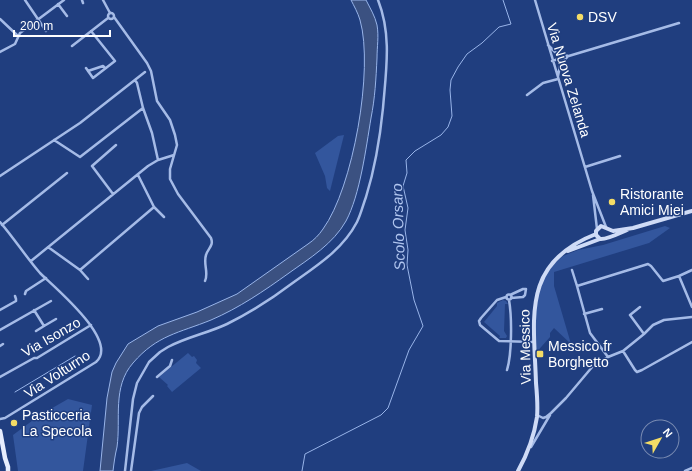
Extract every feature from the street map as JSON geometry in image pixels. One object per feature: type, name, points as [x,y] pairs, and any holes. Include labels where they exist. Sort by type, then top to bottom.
[{"type":"main road","points":[[0,431],[8,471]]},
{"type":"main road","points":[[0,462],[7,464]]},
{"type":"street","points":[[25,0],[46,31]]},
{"type":"street","points":[[0,52],[15,44],[20,33],[64,0]]},
{"type":"street","points":[[103,0],[110,13],[113,14],[148,65],[157,102],[173,126],[177,145],[170,169],[172,182],[178,194],[213,242],[206,255],[205,263],[207,276],[205,281]]},
{"type":"street","points":[[125,471],[133,399],[137,383],[149,362],[160,352],[176,343],[212,330],[242,316],[282,292],[330,256],[346,239],[359,217],[376,157],[382,117],[387,46],[386,27],[378,0]]},
{"type":"street","name":"Via Nuova Zelanda","points":[[535,0],[592,191],[607,228]]},
{"type":"street","points":[[58,4],[67,16]]},
{"type":"street","points":[[72,46],[108,18],[110,13]]},
{"type":"street","points":[[108,18],[111,19],[114,17]]},
{"type":"street","points":[[0,19],[18,36]]},
{"type":"street","points":[[552,61],[679,23]]},
{"type":"street","points":[[92,31],[115,61],[93,78],[87,70],[103,66],[105,68]]},
{"type":"street","points":[[548,45],[555,52],[568,56]]},
{"type":"street","points":[[527,95],[543,84],[558,78],[560,66],[568,56]]},
{"type":"street","points":[[0,176],[80,123],[145,72]]},
{"type":"street","points":[[135,80],[152,133],[158,160]]},
{"type":"street","points":[[54,140],[80,157],[143,108]]},
{"type":"street","points":[[114,194],[92,166],[116,145]]},
{"type":"street","points":[[31,261],[158,160],[174,155]]},
{"type":"street","points":[[585,167],[620,156]]},
{"type":"street","points":[[2,225],[67,173]]},
{"type":"street","points":[[138,175],[154,207],[164,217]]},
{"type":"street","name":"Via Nuova Zelanda","points":[[592,191],[596,232]]},
{"type":"street","points":[[80,270],[154,207]]},
{"type":"street","name":"Via Messico","points":[[561,254],[600,239],[605,240],[608,237],[632,228],[692,211]]},
{"type":"street","points":[[595,221],[600,217],[602,218]]},
{"type":"street","name":"Via Volturno","points":[[0,222],[46,278],[91,325],[102,348],[100,357],[96,362],[5,418],[0,419]]},
{"type":"street","name":"Via Messico","points":[[518,471],[531,447],[537,415],[534,310],[538,288],[548,270],[561,254],[577,242],[596,232],[601,226],[613,231],[632,228]]},
{"type":"street","points":[[607,228],[609,232],[608,237]]},
{"type":"street","points":[[596,232],[600,239]]},
{"type":"street","points":[[48,247],[80,270],[88,279]]},
{"type":"street","points":[[576,286],[648,264],[664,281],[692,270]]},
{"type":"street","points":[[572,270],[590,333],[608,357]]},
{"type":"street","points":[[679,276],[692,307]]},
{"type":"street","points":[[25,294],[26,291],[46,278]]},
{"type":"street","points":[[510,298],[523,289],[526,289],[523,297],[510,298],[508,295],[497,300],[481,318],[479,323],[499,341],[535,342]]},
{"type":"street","points":[[0,310],[16,301],[15,296]]},
{"type":"street","points":[[507,370],[510,361],[510,298]]},
{"type":"street","points":[[0,330],[51,301]]},
{"type":"street","points":[[640,306],[630,315],[644,334]]},
{"type":"street","points":[[584,314],[602,309]]},
{"type":"street","points":[[34,310],[44,326]]},
{"type":"street","points":[[531,447],[551,413],[596,364],[623,351],[653,325],[664,320],[692,316]]},
{"type":"street","points":[[36,331],[56,319]]},
{"type":"street","name":"Via Isonzo","points":[[0,377],[34,358],[37,358],[91,325]]},
{"type":"street","points":[[623,351],[637,372],[692,342]]},
{"type":"street","points":[[157,377],[170,366],[172,360]]},
{"type":"street","points":[[131,471],[140,412],[142,407],[154,396]]},
{"type":"street","points":[[537,415],[542,418],[551,413]]},
{"type":"street","points":[[685,471],[692,468]]},
{"type":"shaded area","points":[[351,0],[366,0],[376,22],[378,37],[374,96],[365,157],[359,185],[346,221],[328,244],[261,293],[211,320],[169,336],[151,346],[133,363],[126,372],[122,382],[119,404],[117,447],[113,471],[100,471],[107,398],[112,372],[128,344],[158,326],[197,312],[237,294],[314,239],[323,229],[334,210],[352,158],[362,97],[364,41],[360,20]]},
{"type":"shaded area","points":[[344,135],[330,191],[327,188],[325,176],[315,153],[338,136]]},
{"type":"shaded area","points":[[665,226],[670,228],[649,243],[554,272],[554,286],[571,344],[554,328],[550,333],[550,337],[534,355],[533,310],[537,287],[547,269],[563,256],[578,250],[603,245]]},
{"type":"shaded area","points":[[503,300],[508,304],[505,304],[504,331],[507,336],[506,338],[499,338],[500,336],[484,322],[497,306],[497,303]]},
{"type":"shaded area","points":[[188,353],[192,357],[194,356],[197,360],[196,363],[201,368],[172,392],[167,386],[168,385],[159,377]]},
{"type":"shaded area","points":[[68,399],[92,405],[83,471],[18,471],[13,435],[40,415]]},
{"type":"shaded area","points":[[187,463],[201,471],[151,471]]},
{"type":"waterway","name":"Scolo Orsaro","points":[[302,471],[305,454],[381,415],[388,408],[409,350],[423,326],[414,300],[407,265],[408,250],[405,230],[408,208],[403,186],[407,173],[406,160],[415,151],[441,135],[448,127],[452,116],[450,90],[451,80],[467,54],[482,43],[499,27],[511,24],[503,0]]},
{"type":"waterway","points":[[15,392],[75,356]]},
{"type":"place","name":"DSV","points":[[580,17]]},
{"type":"place","name":"Ristorante Amici Miei","points":[[612,202]]},
{"type":"place","name":"Messico fr Borghetto","points":[[540,354]]},
{"type":"place","name":"Pasticceria La Specola","points":[[14,423]]}]
